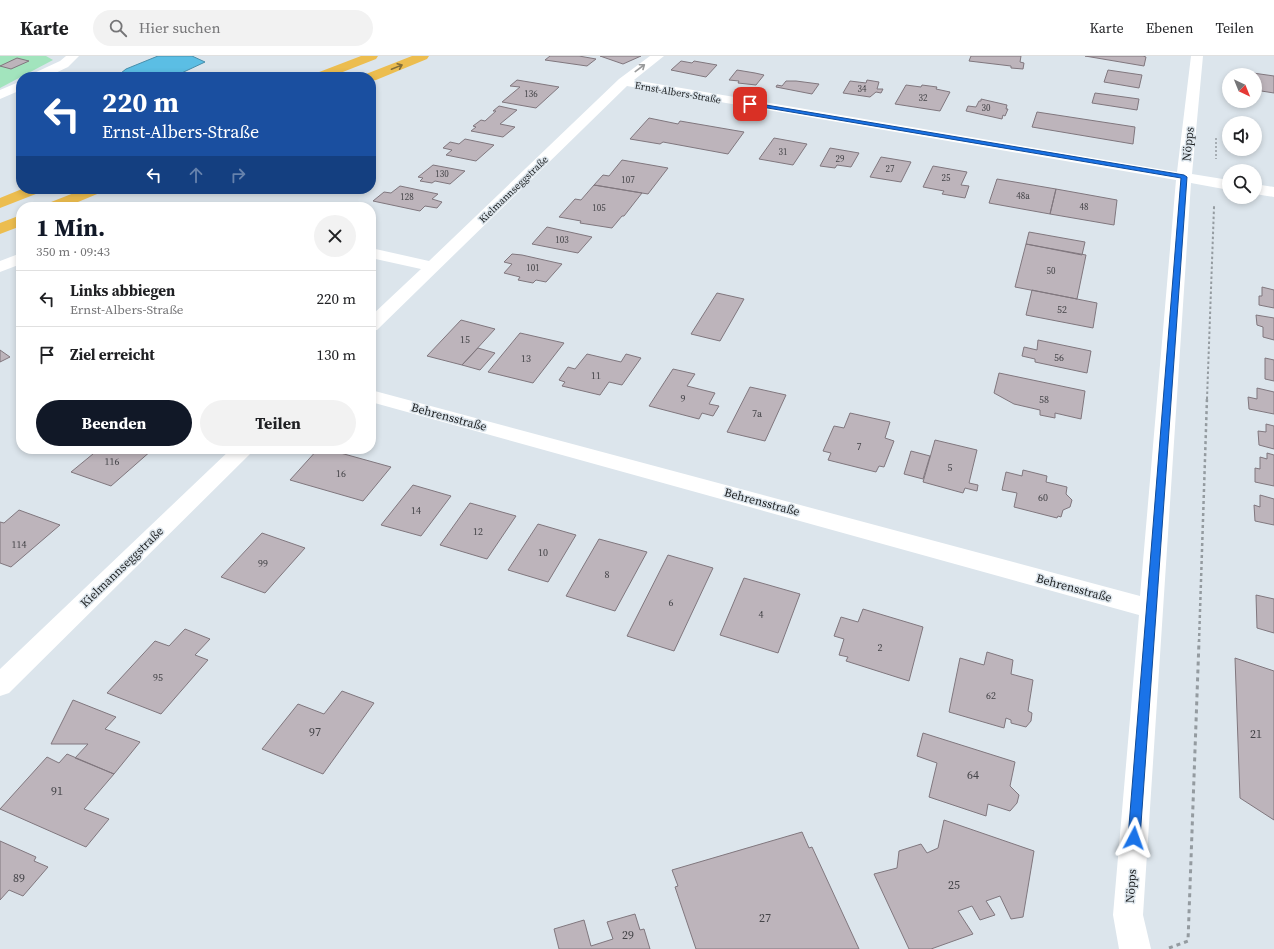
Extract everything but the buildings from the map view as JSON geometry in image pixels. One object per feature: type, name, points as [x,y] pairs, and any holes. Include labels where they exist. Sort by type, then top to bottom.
[{"type":"highway","points":[[332,72],[372,56]]},
{"type":"highway","points":[[376,75],[423,56]]},
{"type":"highway","points":[[0,203],[23,194]]},
{"type":"highway","points":[[64,202],[84,194]]},
{"type":"highway","points":[[0,229],[16,222]]},
{"type":"street","points":[[47,72],[64,64],[73,56]]},
{"type":"street","name":"Kielmannseggstraße","points":[[376,321],[433,268],[485,215],[624,82],[639,69],[658,56]]},
{"type":"street","name":"Nöpps","points":[[1135,949],[1128,915],[1184,177],[1197,56]]},
{"type":"street","name":"Ernst-Albers-Straße","points":[[624,82],[1222,183]]},
{"type":"street","points":[[0,95],[16,87]]},
{"type":"street","points":[[1262,190],[1274,192]]},
{"type":"street","points":[[376,254],[433,268]]},
{"type":"street","points":[[0,267],[16,260]]},
{"type":"street","name":"Behrensstraße","points":[[376,397],[1152,609]]},
{"type":"street","name":"Kielmannseggstraße","points":[[0,685],[238,454]]},
{"type":"path","points":[[1170,947],[1188,941],[1222,183],[1216,135]]},
{"type":"green space","points":[[0,56],[46,56],[53,60],[30,72],[16,72],[16,80],[0,88]]},
{"type":"water","points":[[158,56],[192,56],[205,62],[184,72],[122,72],[126,69]]},
{"type":"route","points":[[750,104],[1184,177],[1134,838]]}]
